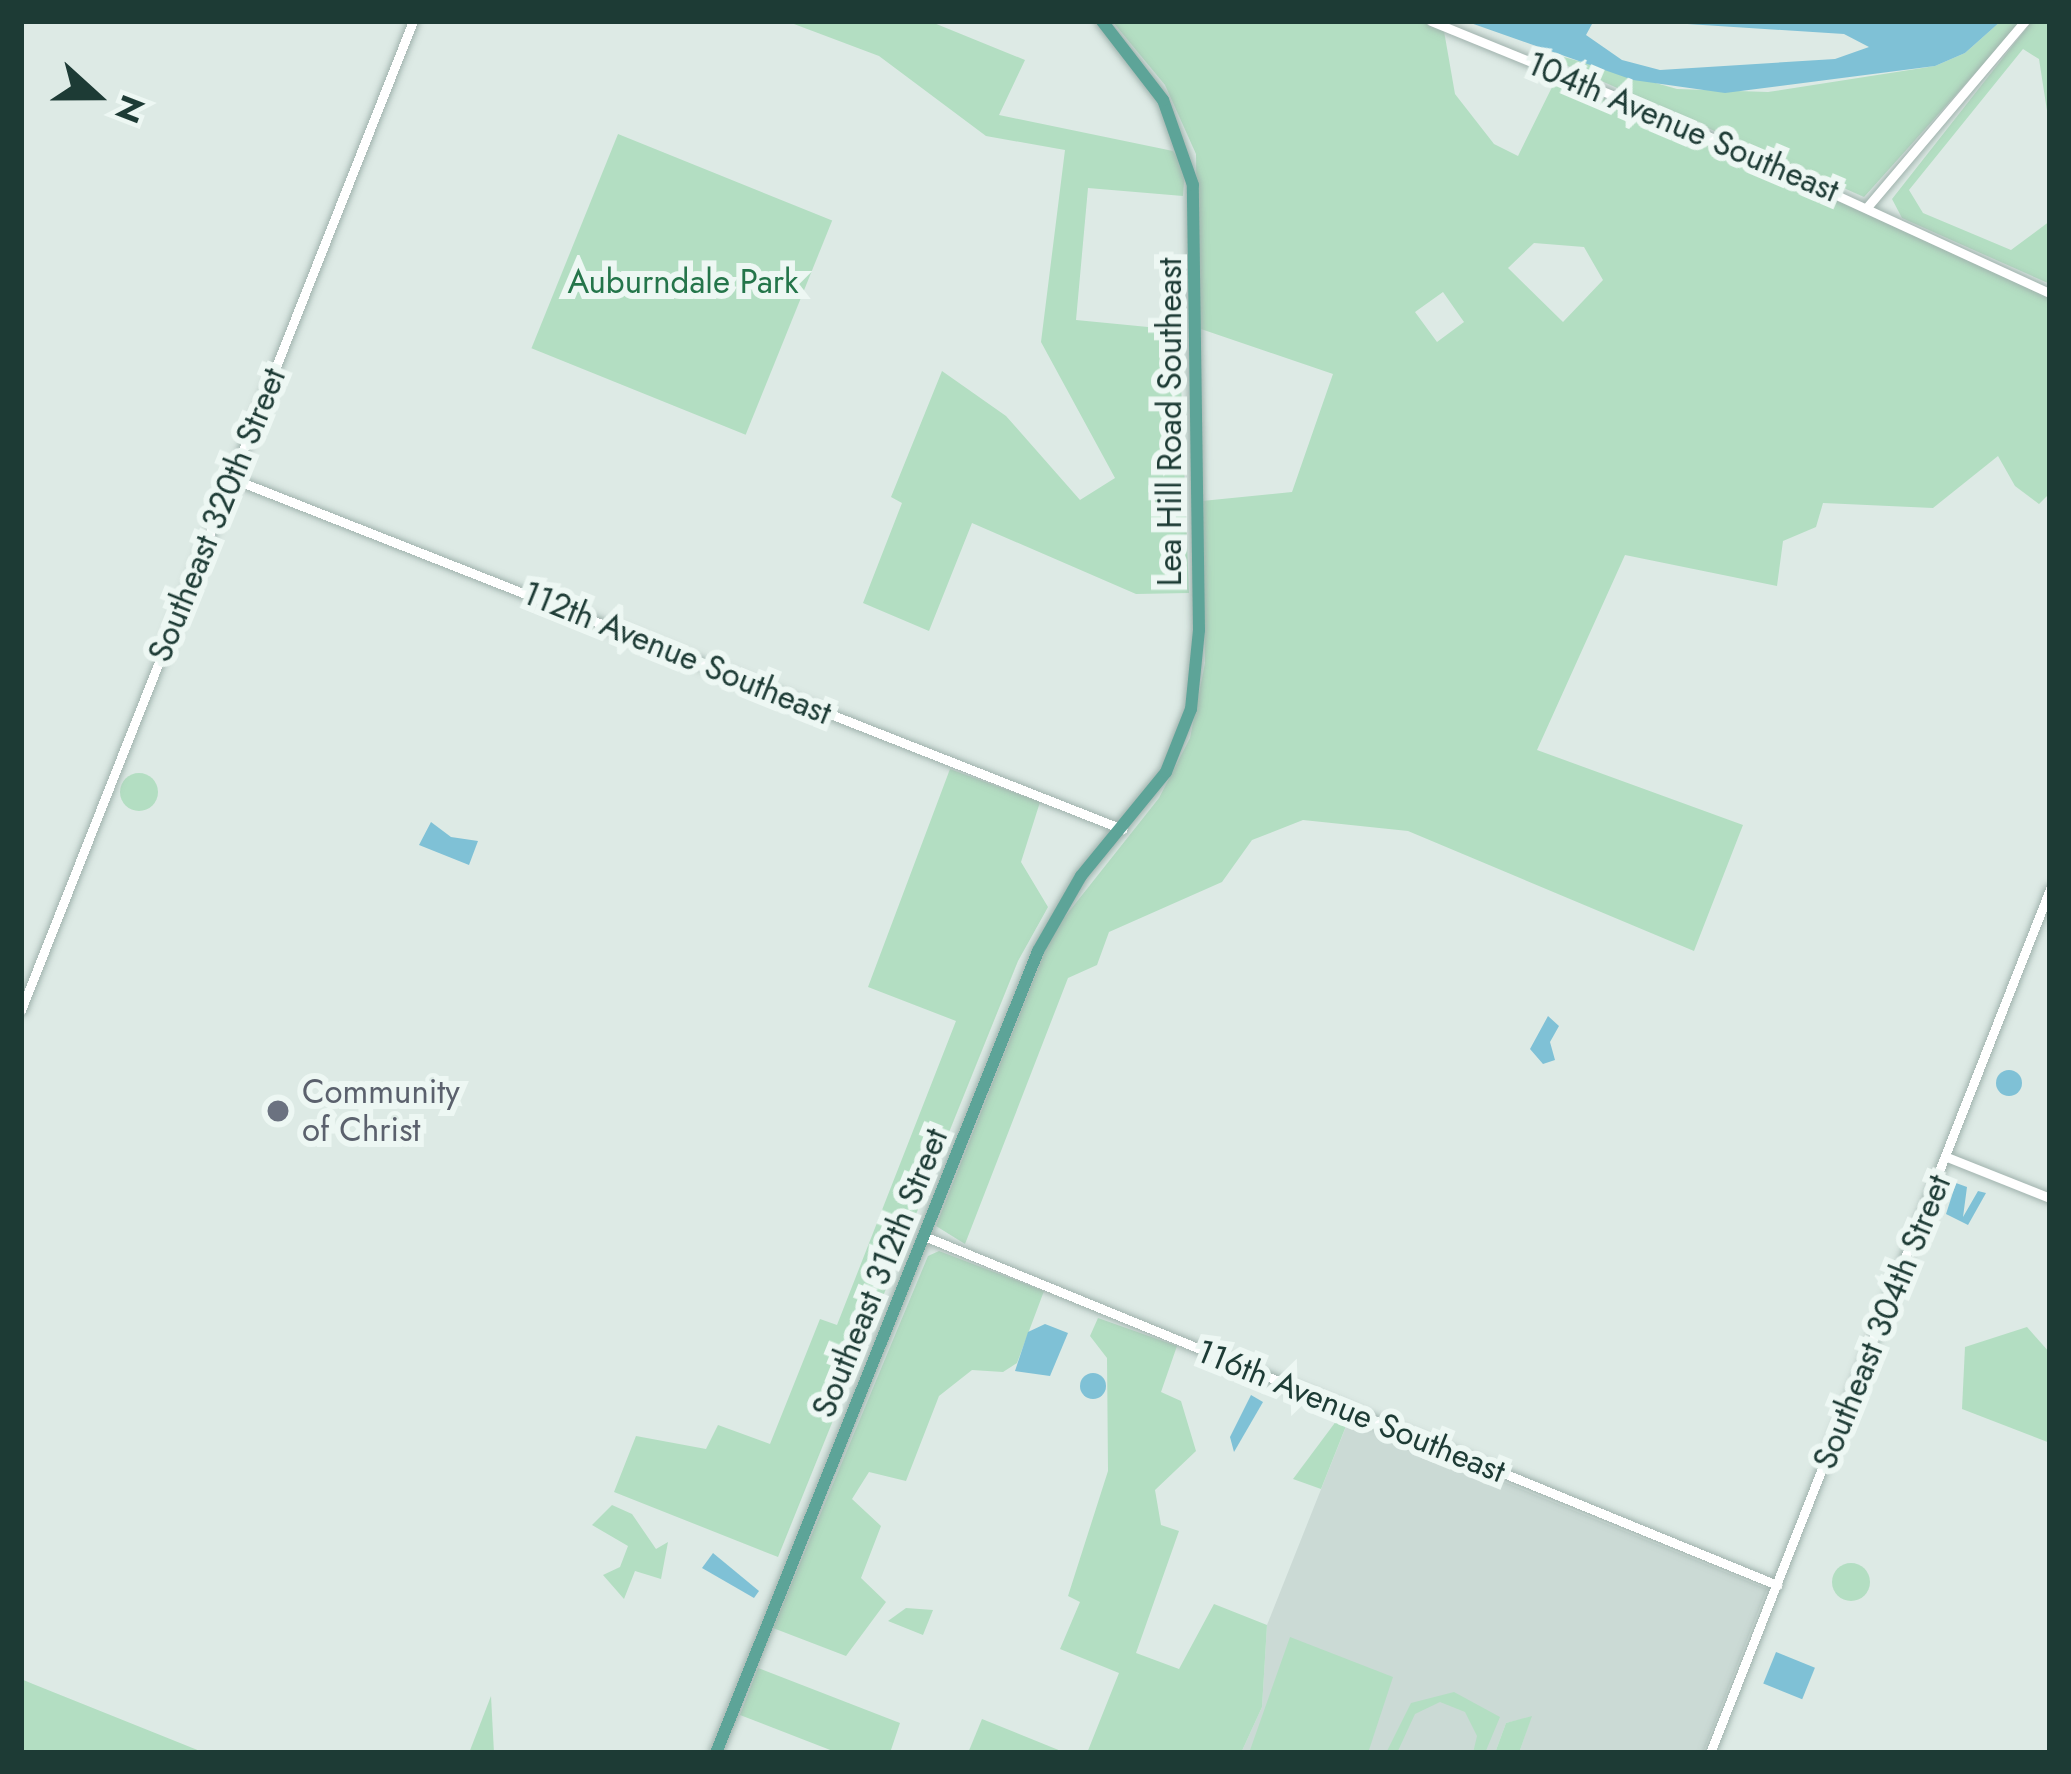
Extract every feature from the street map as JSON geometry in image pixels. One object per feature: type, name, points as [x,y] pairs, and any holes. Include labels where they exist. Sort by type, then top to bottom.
[{"type":"main road","name":"Lea Hill Road Southeast","points":[[1102,21],[1163,100],[1189,162],[1196,211],[1195,692],[1166,772],[1122,829]]},
{"type":"main road","name":"Southeast 312th Street","points":[[716,1753],[1047,931],[1122,829]]},
{"type":"street","name":"Southeast 320th Street","points":[[21,1010],[412,21]]},
{"type":"street","name":"104th Avenue Southeast","points":[[1431,21],[1868,206]]},
{"type":"street","points":[[2025,21],[1868,206],[2050,293]]},
{"type":"street","name":"112th Avenue Southeast","points":[[231,478],[1122,829]]},
{"type":"street","name":"Southeast 304th Street","points":[[1710,1753],[2050,889]]},
{"type":"street","points":[[1947,1157],[2050,1198]]},
{"type":"street","name":"116th Avenue Southeast","points":[[924,1236],[1777,1585]]},
{"type":"shaded area","points":[[1349,1419],[1767,1589],[1703,1753],[1519,1753],[1531,1717],[1506,1723],[1495,1753],[1241,1753],[1262,1707],[1267,1625]]},
{"type":"green space","points":[[786,21],[929,21],[1025,60],[999,115],[1173,151],[1185,169],[1183,196],[1088,188],[1076,320],[1179,330],[1189,593],[1136,594],[972,523],[929,631],[863,603],[902,503],[891,497],[942,371],[1006,416],[1080,500],[1115,478],[1041,342],[1065,150],[986,136],[879,56]]},
{"type":"green space","points":[[1112,21],[1419,21],[1444,31],[1455,94],[1494,144],[1518,156],[1557,77],[2047,294],[2050,493],[2039,504],[2015,486],[1998,456],[1933,508],[1823,503],[1816,527],[1783,541],[1777,586],[1625,555],[1537,750],[1743,825],[1694,951],[1408,831],[1303,820],[1252,840],[1222,882],[1109,932],[1097,965],[1068,978],[965,1244],[936,1226],[1052,933],[1159,798],[1190,738],[1205,663],[1202,501],[1292,492],[1333,374],[1198,328],[1196,154],[1165,85]],"holes":[[[1534,243],[1584,247],[1603,280],[1563,322],[1508,268]],[[1443,292],[1464,322],[1437,342],[1415,312]]]},
{"type":"green space","points":[[2001,21],[2022,21],[1864,197],[1563,64],[1564,57],[1677,89],[1768,92],[1935,66],[1965,53]]},
{"type":"green space","points":[[2032,21],[2050,21],[2050,130],[2039,59],[2023,49],[1909,190],[1923,213],[2011,250],[2050,221],[2050,284],[1902,218],[1892,199]]},
{"type":"green space","name":"Auburndale Park","points":[[618,134],[832,221],[746,435],[531,348]]},
{"type":"green space","points":[[950,769],[1040,802],[1021,862],[1048,907],[1018,961],[778,1557],[614,1492],[636,1436],[706,1449],[718,1425],[770,1444],[820,1319],[837,1325],[956,1021],[868,987]]},
{"type":"green space","points":[[139,773],[152,779],[158,792],[152,805],[139,811],[126,805],[120,792],[126,779]]},
{"type":"green space","points":[[939,1251],[1044,1291],[1017,1363],[1003,1372],[972,1370],[939,1396],[906,1481],[869,1472],[852,1499],[881,1526],[861,1578],[886,1602],[846,1656],[773,1628],[928,1256]]},
{"type":"green space","points":[[1098,1318],[1177,1346],[1161,1392],[1181,1401],[1196,1451],[1155,1490],[1161,1525],[1179,1531],[1136,1653],[1179,1669],[1214,1604],[1267,1625],[1262,1707],[1241,1753],[1087,1753],[1119,1673],[1060,1649],[1080,1602],[1068,1596],[1108,1471],[1107,1358],[1090,1336]]},
{"type":"green space","points":[[2027,1327],[2050,1353],[2050,1443],[1962,1409],[1965,1347]]},
{"type":"green space","points":[[1337,1420],[1348,1421],[1321,1489],[1293,1479]]},
{"type":"green space","points":[[612,1505],[632,1514],[656,1549],[668,1542],[661,1579],[635,1571],[624,1599],[603,1575],[620,1567],[628,1546],[592,1525]]},
{"type":"green space","points":[[1851,1563],[1865,1568],[1870,1582],[1865,1596],[1851,1601],[1837,1596],[1832,1582],[1837,1568]]},
{"type":"green space","points":[[906,1608],[933,1610],[923,1635],[888,1621]]},
{"type":"green space","points":[[1290,1637],[1393,1677],[1368,1753],[1249,1753]]},
{"type":"green space","points":[[758,1668],[900,1723],[890,1753],[838,1753],[740,1715]]},
{"type":"green space","points":[[21,1679],[33,1684],[205,1753],[21,1753]]},
{"type":"green space","points":[[1454,1692],[1500,1717],[1485,1753],[1473,1753],[1477,1736],[1465,1712],[1440,1702],[1415,1714],[1397,1753],[1386,1753],[1411,1703]]},
{"type":"green space","points":[[491,1696],[494,1753],[469,1753]]},
{"type":"green space","points":[[1532,1716],[1519,1753],[1495,1753],[1506,1723]]},
{"type":"green space","points":[[982,1719],[1066,1753],[968,1753]]},
{"type":"water","points":[[1465,21],[1615,21],[1592,24],[1586,35],[1622,60],[1660,70],[1835,59],[1869,47],[1844,34],[1641,21],[2001,21],[1965,53],[1935,66],[1725,93],[1633,80]]},
{"type":"water","points":[[431,822],[451,837],[478,841],[469,865],[419,845]]},
{"type":"water","points":[[1548,1016],[1559,1026],[1550,1042],[1555,1060],[1543,1064],[1530,1049]]},
{"type":"water","points":[[2009,1070],[2022,1083],[2009,1096],[1996,1083]]},
{"type":"water","points":[[1956,1183],[1967,1187],[1963,1217],[1978,1191],[1986,1193],[1968,1225],[1946,1214]]},
{"type":"water","points":[[1045,1324],[1068,1333],[1050,1376],[1015,1371],[1028,1332]]},
{"type":"water","points":[[1093,1373],[1106,1386],[1093,1399],[1080,1386]]},
{"type":"water","points":[[1251,1395],[1263,1402],[1234,1452],[1230,1437]]},
{"type":"water","points":[[713,1553],[759,1591],[754,1598],[702,1568]]},
{"type":"water","points":[[1776,1652],[1815,1668],[1802,1699],[1763,1684]]},
{"type":"place","name":"Community of Christ","points":[[278,1111]]}]
